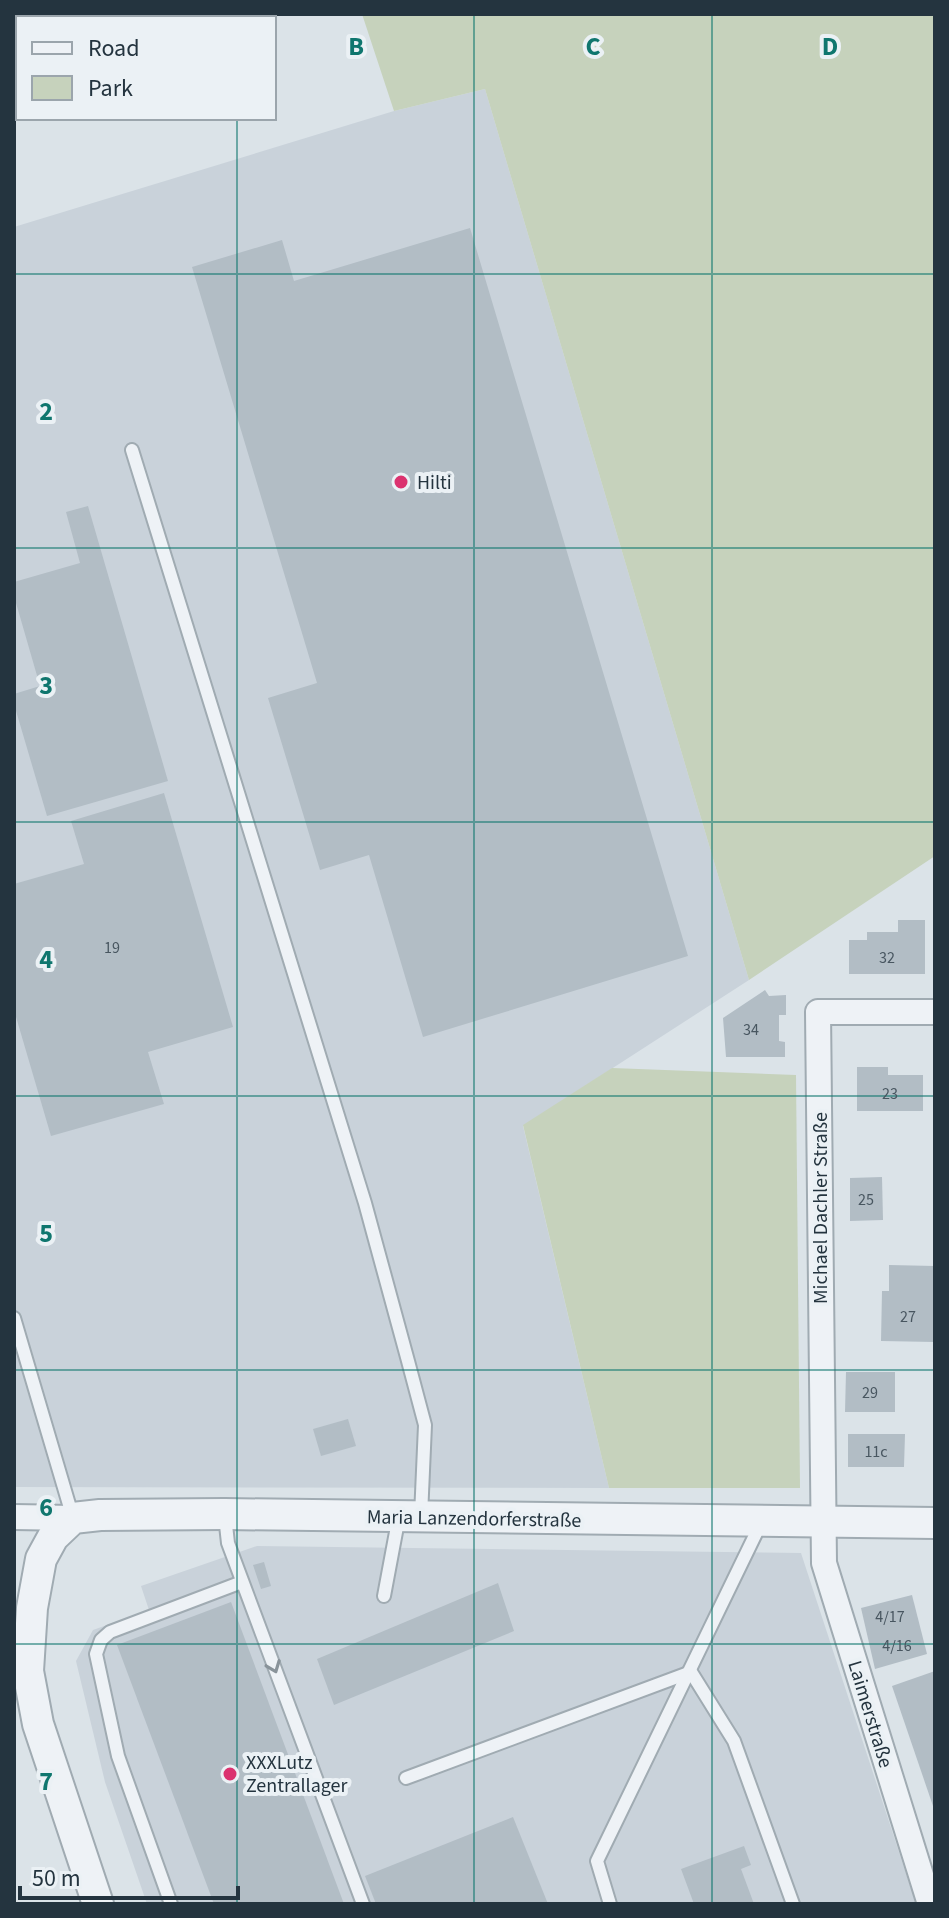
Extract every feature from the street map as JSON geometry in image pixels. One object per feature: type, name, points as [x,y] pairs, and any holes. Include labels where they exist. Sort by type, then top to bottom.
[{"type":"street","name":"Michael Dachler Straße","points":[[823,1521],[818,1012],[935,1012]]},
{"type":"street","name":"Maria Lanzendorferstraße","points":[[14,1517],[225,1514],[935,1523]]},
{"type":"street","points":[[73,1518],[53,1537],[41,1559],[32,1608],[28,1671],[38,1724],[98,1904]]},
{"type":"street","name":"Laimerstraße","points":[[823,1521],[824,1563],[930,1904]]},
{"type":"lane","points":[[132,450],[365,1203],[425,1425],[410,1516],[384,1596]]},
{"type":"lane","points":[[14,1318],[73,1518]]},
{"type":"lane","points":[[225,1514],[228,1543],[363,1904]]},
{"type":"lane","points":[[610,1904],[597,1861],[762,1521]]},
{"type":"lane","points":[[171,1904],[118,1756],[96,1654],[101,1640],[110,1632],[244,1588]]},
{"type":"lane","points":[[406,1778],[691,1672]]},
{"type":"lane","points":[[691,1672],[734,1741],[793,1904]]},
{"type":"shaded area","points":[[485,89],[749,980],[523,1126],[609,1488],[14,1487],[14,227],[394,111]]},
{"type":"shaded area","points":[[257,1546],[801,1553],[916,1904],[147,1904],[105,1782],[76,1661],[93,1630],[149,1610],[141,1586]]},
{"type":"green space","points":[[362,14],[935,14],[935,856],[749,980],[485,89],[394,111]]},
{"type":"green space","points":[[612,1068],[796,1075],[800,1488],[609,1488],[523,1125]]},
{"type":"building","name":"Hilti","points":[[470,228],[688,956],[423,1037],[369,855],[320,870],[268,698],[317,683],[192,267],[282,240],[294,281]]},
{"type":"building","points":[[88,506],[168,781],[47,816],[14,704],[14,694],[40,686],[14,596],[14,582],[80,563],[66,512]]},
{"type":"building","points":[[164,793],[233,1027],[148,1052],[164,1104],[51,1136],[14,1010],[14,884],[84,864],[71,821]]},
{"type":"building","points":[[898,920],[925,920],[925,974],[849,974],[849,940],[867,940],[867,932],[898,932]]},
{"type":"building","points":[[765,990],[769,996],[786,995],[786,1015],[779,1015],[779,1041],[785,1042],[785,1057],[726,1057],[723,1018]]},
{"type":"building","points":[[857,1067],[888,1067],[888,1075],[923,1075],[923,1111],[857,1111]]},
{"type":"building","points":[[882,1177],[883,1220],[850,1221],[850,1178]]},
{"type":"building","points":[[889,1265],[935,1266],[935,1342],[881,1341],[882,1291],[889,1291]]},
{"type":"building","points":[[846,1372],[895,1372],[895,1412],[845,1412]]},
{"type":"building","points":[[348,1419],[356,1446],[321,1456],[313,1429]]},
{"type":"building","points":[[848,1434],[905,1434],[904,1467],[848,1467]]},
{"type":"building","points":[[264,1562],[271,1586],[261,1589],[253,1565]]},
{"type":"building","points":[[498,1583],[514,1631],[334,1705],[317,1659]]},
{"type":"building","points":[[912,1595],[927,1654],[875,1669],[861,1608]]},
{"type":"building","name":"XXXLutz Zentrallager","points":[[231,1602],[344,1904],[214,1904],[117,1645]]},
{"type":"building","points":[[935,1671],[935,1809],[934,1809],[892,1686]]},
{"type":"building","points":[[513,1817],[548,1904],[376,1904],[365,1876]]},
{"type":"building","points":[[744,1846],[751,1865],[741,1869],[754,1904],[694,1904],[681,1869]]},
{"type":"place","name":"Hilti","points":[[401,482]]},
{"type":"place","name":"XXXLutz Zentrallager","points":[[230,1774]]}]
